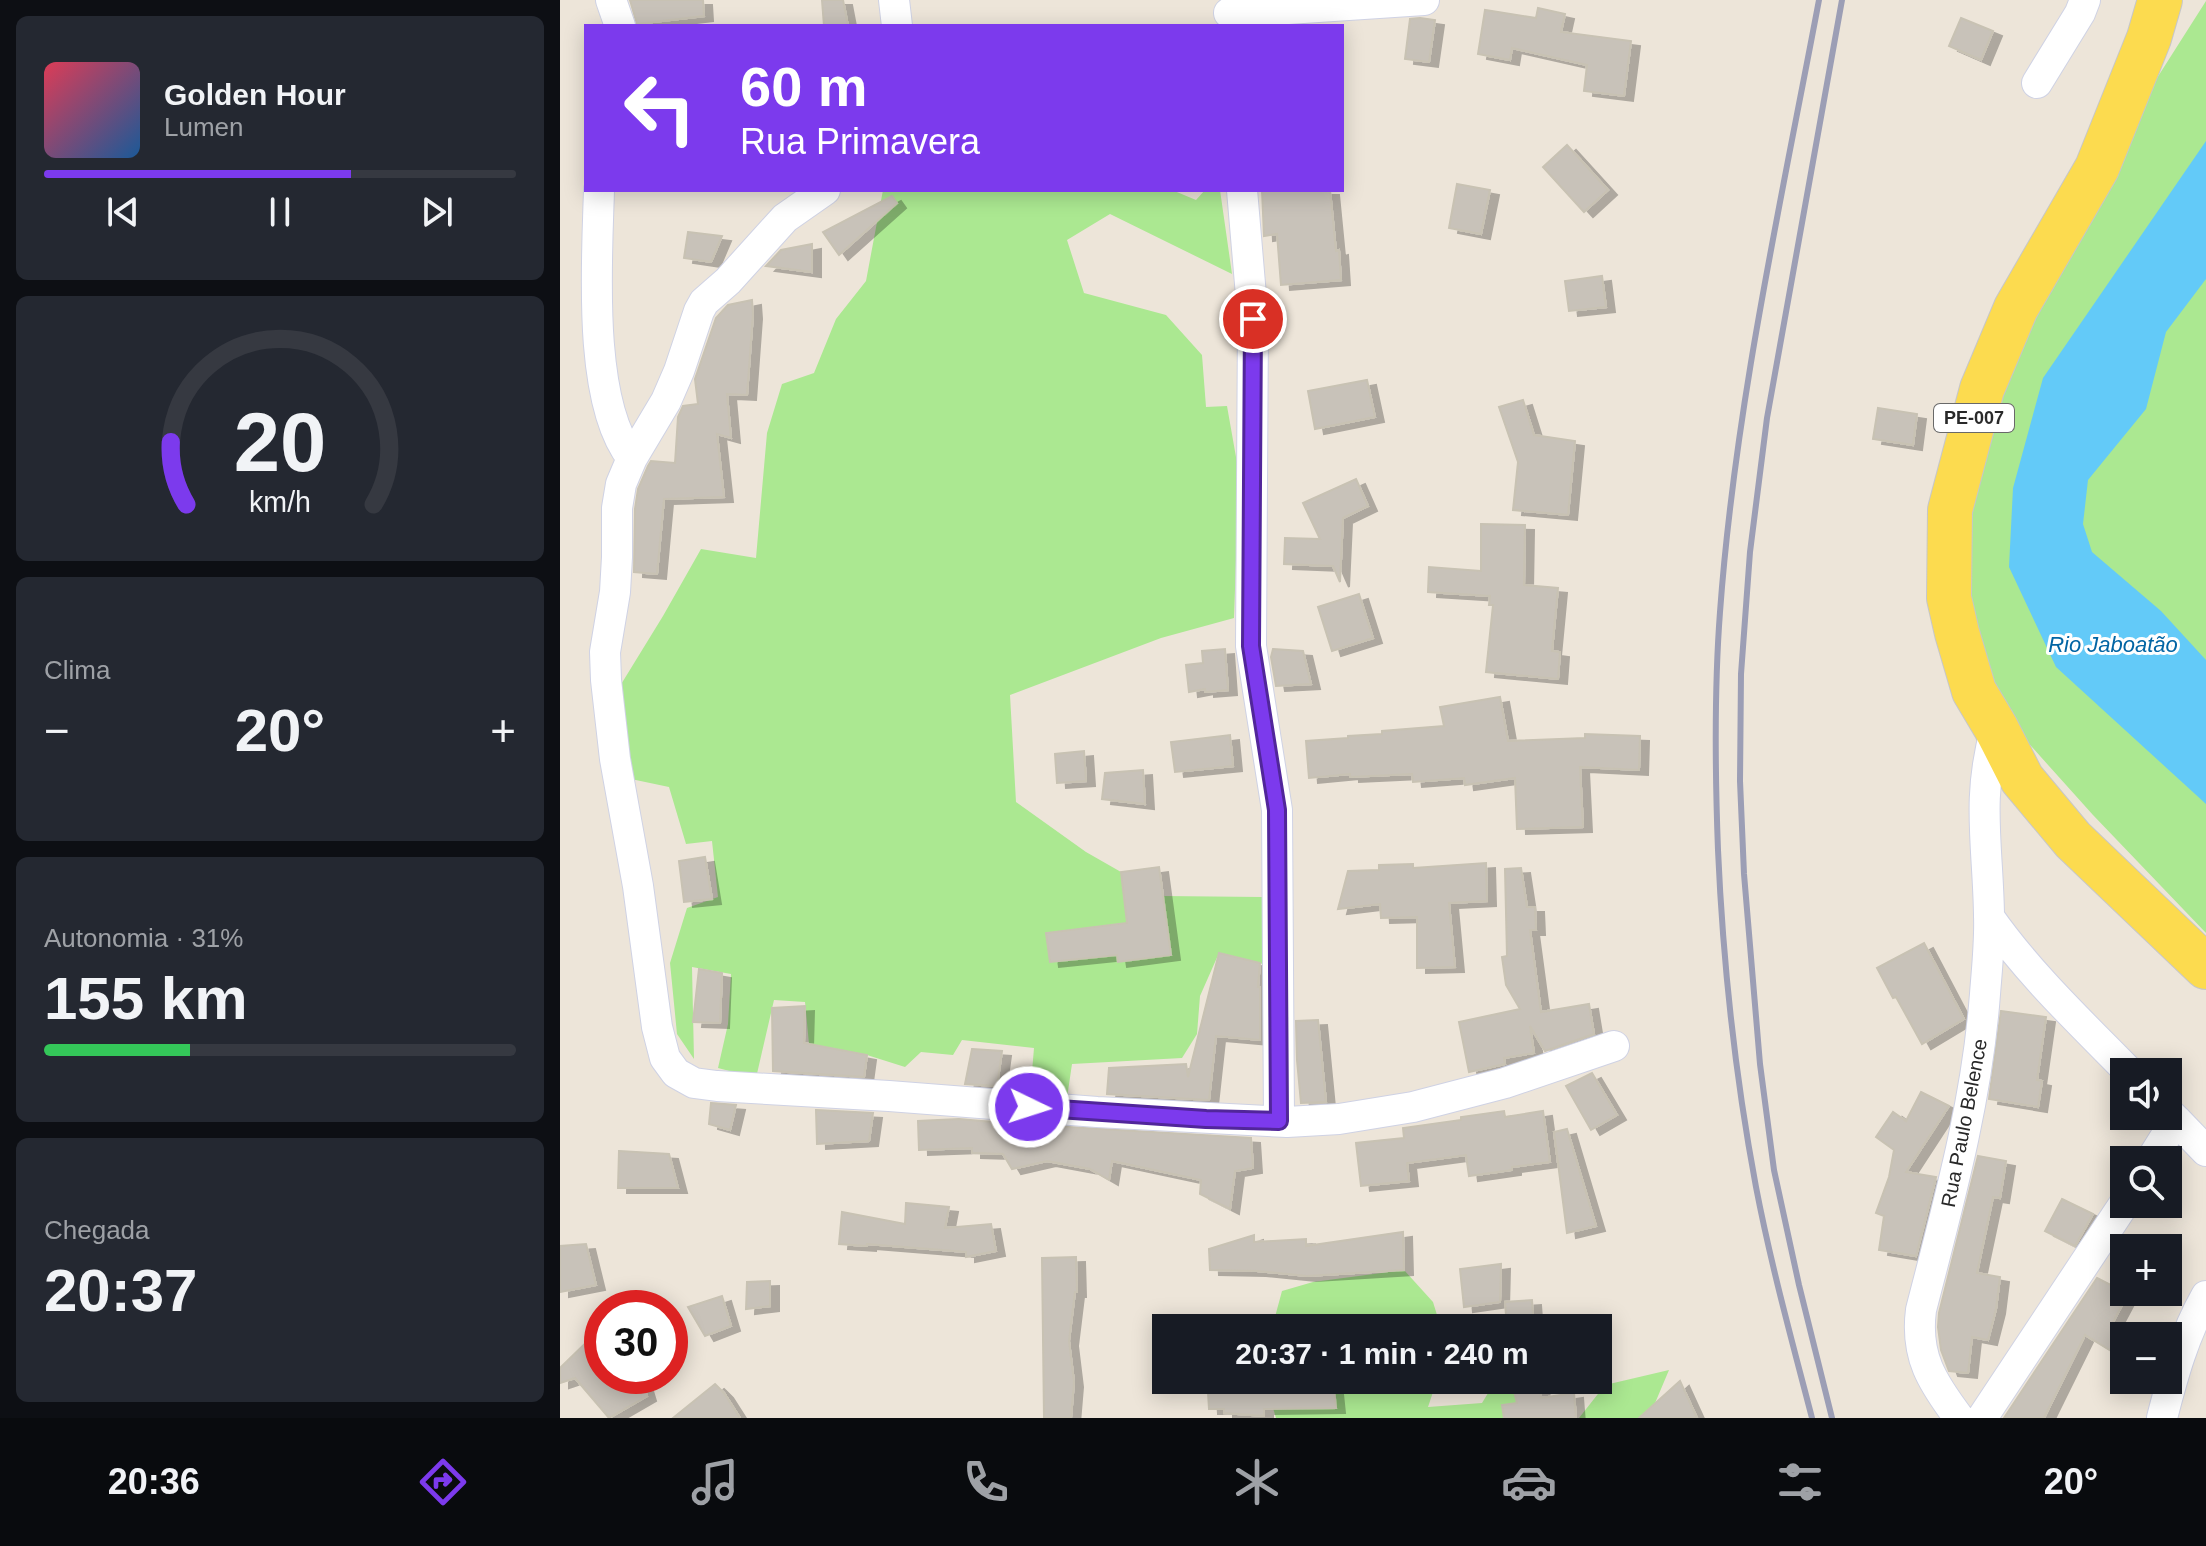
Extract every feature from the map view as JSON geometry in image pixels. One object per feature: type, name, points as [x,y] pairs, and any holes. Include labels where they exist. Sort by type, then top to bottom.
[{"type":"main road","name":"PE-007","points":[[2160,0],[2149,38],[2097,168],[2016,308],[1982,389],[1950,510],[1949,598],[1974,691],[2022,779],[2073,840],[2206,967]]},
{"type":"street","points":[[611,0],[619,24]]},
{"type":"street","points":[[894,0],[897,24]]},
{"type":"street","points":[[1229,13],[1424,0]]},
{"type":"street","points":[[2037,83],[2085,0]]},
{"type":"street","points":[[599,192],[597,303],[600,353],[613,424],[632,458]]},
{"type":"street","points":[[822,192],[785,218],[728,281],[704,302],[666,401],[632,458],[621,484],[617,508],[615,592],[605,652],[615,759],[638,886],[657,1027],[665,1058],[676,1073],[694,1083],[1097,1112],[1279,1121],[1339,1119],[1413,1107],[1505,1083],[1614,1046]]},
{"type":"street","points":[[1242,192],[1253,319],[1251,646],[1277,810],[1279,1121]]},
{"type":"street","name":"Rua Paulo Belence","points":[[1959,1418],[1925,1362],[1919,1326],[1975,1087],[1989,917],[1983,803],[1988,755],[1996,728]]},
{"type":"street","points":[[1989,917],[2031,971],[2115,1058]]},
{"type":"street","points":[[2182,1126],[2206,1151]]},
{"type":"street","points":[[1982,1418],[2115,1218]]},
{"type":"street","points":[[2162,1418],[2182,1345],[2206,1296]]},
{"type":"green space","points":[[2206,1],[2206,933],[2093,815],[1996,707],[1967,618],[1965,510],[2030,314],[2136,111]]},
{"type":"green space","points":[[883,192],[1177,192],[1196,200],[1203,192],[1220,192],[1232,274],[1110,214],[1067,240],[1084,293],[1166,315],[1202,355],[1206,407],[1227,406],[1239,474],[1234,618],[1161,638],[1010,695],[1016,802],[1086,852],[1121,872],[1124,900],[1163,896],[1262,897],[1263,964],[1219,953],[1200,996],[1197,1034],[1182,1058],[1072,1064],[1067,1098],[1029,1107],[1034,1048],[962,1040],[953,1055],[921,1052],[905,1067],[867,1055],[809,1044],[805,1002],[774,1000],[756,1078],[718,1068],[728,1024],[731,974],[692,967],[694,1059],[677,1034],[670,963],[687,908],[718,897],[712,841],[686,844],[669,787],[631,779],[620,686],[701,549],[756,558],[767,433],[782,384],[814,373],[836,319],[866,281]]},
{"type":"green space","points":[[1404,1270],[1433,1302],[1437,1314],[1276,1314],[1282,1291],[1313,1282]]},
{"type":"green space","points":[[1669,1370],[1650,1415],[1641,1418],[1579,1418],[1598,1394],[1612,1394],[1612,1383]]},
{"type":"green space","points":[[1273,1394],[1432,1394],[1428,1407],[1482,1403],[1487,1394],[1533,1394],[1517,1403],[1521,1418],[1276,1418]]},
{"type":"water","name":"Rio Jaboatão","points":[[2206,141],[2206,279],[2166,332],[2146,409],[2088,480],[2083,524],[2092,552],[2161,611],[2206,660],[2206,804],[2056,667],[2009,567],[2013,488],[2043,378]]},
{"type":"building","points":[[630,0],[703,0],[704,16],[637,24]]},
{"type":"building","points":[[822,0],[843,0],[848,24],[824,24]]},
{"type":"building","points":[[1538,8],[1565,14],[1561,32],[1631,41],[1624,96],[1584,91],[1587,65],[1512,48],[1510,60],[1478,54],[1485,10],[1536,18]]},
{"type":"building","points":[[1961,18],[1993,31],[1981,60],[1949,46]]},
{"type":"building","points":[[1410,19],[1435,20],[1429,62],[1405,59]]},
{"type":"building","points":[[1567,145],[1608,190],[1584,212],[1543,167]]},
{"type":"building","points":[[1457,184],[1490,190],[1481,234],[1449,228]]},
{"type":"building","points":[[1262,192],[1330,192],[1341,280],[1281,285],[1277,234],[1264,236]]},
{"type":"building","points":[[892,196],[897,203],[839,255],[823,232]]},
{"type":"building","points":[[688,232],[722,236],[711,262],[684,258]]},
{"type":"building","points":[[812,244],[812,272],[766,266],[781,250]]},
{"type":"building","points":[[1602,276],[1606,307],[1569,311],[1565,281]]},
{"type":"building","points":[[752,300],[747,395],[727,394],[731,438],[717,434],[724,497],[664,499],[657,574],[634,572],[638,489],[651,461],[675,463],[678,417],[683,406],[698,404],[695,379],[716,318],[728,305]]},
{"type":"building","points":[[1367,380],[1375,417],[1315,429],[1308,391]]},
{"type":"building","points":[[1523,400],[1534,435],[1575,441],[1568,515],[1513,510],[1518,462],[1499,407]]},
{"type":"building","points":[[1878,408],[1917,414],[1913,445],[1873,439]]},
{"type":"building","points":[[1356,479],[1368,506],[1343,518],[1340,582],[1333,566],[1284,564],[1285,538],[1320,539],[1303,503]]},
{"type":"building","points":[[1481,524],[1525,525],[1524,585],[1558,588],[1552,651],[1560,652],[1558,679],[1486,672],[1493,605],[1489,605],[1490,596],[1428,592],[1429,567],[1481,571]]},
{"type":"building","points":[[1359,594],[1373,638],[1332,651],[1318,607]]},
{"type":"building","points":[[1225,649],[1228,690],[1189,692],[1186,665],[1203,663],[1202,651]]},
{"type":"building","points":[[1273,649],[1303,651],[1311,684],[1276,686],[1271,657]]},
{"type":"building","points":[[1500,697],[1508,741],[1585,738],[1585,734],[1640,736],[1639,770],[1580,767],[1583,827],[1517,829],[1515,778],[1465,785],[1464,778],[1413,782],[1412,774],[1350,777],[1350,774],[1309,778],[1306,741],[1444,726],[1440,707]]},
{"type":"building","points":[[1230,735],[1233,766],[1175,772],[1171,742]]},
{"type":"building","points":[[1084,751],[1086,781],[1057,783],[1055,754]]},
{"type":"building","points":[[1143,770],[1145,804],[1102,799],[1105,773]]},
{"type":"building","points":[[705,857],[712,899],[684,902],[679,861]]},
{"type":"building","points":[[1486,863],[1487,901],[1449,903],[1455,967],[1417,968],[1417,917],[1381,918],[1380,904],[1338,909],[1348,871],[1379,870],[1379,865],[1413,864],[1413,868]]},
{"type":"building","points":[[1159,867],[1171,955],[1118,962],[1117,955],[1050,962],[1046,933],[1127,923],[1121,872]]},
{"type":"building","points":[[1521,868],[1527,907],[1535,907],[1536,930],[1530,930],[1541,1012],[1589,1004],[1594,1034],[1545,1051],[1530,1026],[1534,1053],[1504,1058],[1505,1064],[1469,1072],[1459,1022],[1520,1009],[1506,985],[1502,957],[1507,956],[1505,869]]},
{"type":"building","points":[[1924,943],[1964,1019],[1922,1044],[1877,968]]},
{"type":"building","points":[[1219,953],[1260,963],[1260,1040],[1216,1036],[1209,1100],[1107,1094],[1109,1068],[1186,1064],[1188,1077]]},
{"type":"building","points":[[699,969],[722,973],[720,1023],[693,1022]]},
{"type":"building","points":[[805,1006],[804,1043],[867,1055],[864,1077],[773,1071],[772,1008]]},
{"type":"building","points":[[2001,1011],[2046,1017],[2037,1080],[2042,1081],[2038,1107],[1989,1099]]},
{"type":"building","points":[[1318,1020],[1326,1102],[1301,1103],[1296,1021]]},
{"type":"building","points":[[972,1049],[1002,1051],[997,1086],[965,1084]]},
{"type":"building","points":[[1592,1073],[1617,1115],[1591,1130],[1566,1086]]},
{"type":"building","points":[[1921,1092],[1949,1106],[1906,1172],[1936,1177],[1916,1256],[1879,1250],[1884,1216],[1876,1213],[1889,1177],[1894,1150],[1876,1137],[1893,1112],[1906,1121]]},
{"type":"building","points":[[711,1103],[736,1105],[730,1130],[709,1124]]},
{"type":"building","points":[[816,1110],[873,1113],[869,1141],[817,1144]]},
{"type":"building","points":[[1504,1111],[1505,1117],[1543,1111],[1550,1162],[1469,1176],[1466,1155],[1407,1163],[1409,1181],[1361,1186],[1356,1143],[1404,1138],[1403,1128]]},
{"type":"building","points":[[959,1119],[992,1122],[992,1129],[1035,1125],[1251,1138],[1253,1168],[1235,1171],[1230,1209],[1200,1194],[1201,1180],[1112,1161],[1109,1180],[1090,1169],[1047,1161],[1012,1169],[1003,1154],[972,1153],[972,1148],[919,1150],[918,1121]]},
{"type":"building","points":[[1567,1129],[1596,1226],[1567,1233],[1554,1132]]},
{"type":"building","points":[[619,1151],[669,1154],[678,1188],[618,1188]]},
{"type":"building","points":[[1978,1156],[2006,1161],[2000,1198],[1993,1197],[1977,1273],[2000,1277],[1996,1309],[1988,1340],[1972,1337],[1968,1373],[1949,1371],[1941,1350],[1938,1327]]},
{"type":"building","points":[[2062,1199],[2093,1214],[2075,1246],[2045,1231]]},
{"type":"building","points":[[906,1203],[949,1207],[945,1228],[991,1224],[996,1251],[966,1257],[966,1252],[839,1244],[842,1212],[905,1224]]},
{"type":"building","points":[[1403,1232],[1404,1270],[1307,1276],[1210,1270],[1209,1249],[1254,1235],[1254,1242],[1306,1239],[1306,1246]]},
{"type":"building","points":[[586,1244],[596,1285],[560,1292],[560,1246]]},
{"type":"building","points":[[1076,1257],[1077,1292],[1069,1341],[1074,1382],[1071,1418],[1044,1418],[1042,1258]]},
{"type":"building","points":[[1501,1264],[1500,1302],[1464,1307],[1460,1269]]},
{"type":"building","points":[[2097,1278],[2110,1285],[2110,1306],[2122,1306],[2113,1322],[2110,1322],[2110,1350],[2085,1335],[2044,1418],[2004,1418]]},
{"type":"building","points":[[770,1281],[770,1306],[746,1309],[747,1282]]},
{"type":"building","points":[[722,1296],[731,1326],[705,1336],[688,1307]]},
{"type":"building","points":[[1532,1300],[1533,1314],[1506,1314],[1505,1302]]},
{"type":"building","points":[[584,1345],[584,1389],[575,1378],[560,1383],[560,1368]]},
{"type":"building","points":[[1680,1381],[1697,1418],[1639,1418]]},
{"type":"building","points":[[715,1384],[740,1418],[673,1418]]},
{"type":"building","points":[[589,1394],[646,1394],[647,1396],[609,1418]]},
{"type":"building","points":[[1208,1394],[1334,1394],[1336,1408],[1264,1409],[1264,1416],[1209,1409]]},
{"type":"building","points":[[1515,1394],[1541,1394],[1541,1398],[1574,1394],[1576,1418],[1504,1418],[1502,1405],[1517,1403]]},
{"type":"railway","points":[[1812,1418],[1768,1245],[1742,1103],[1723,935],[1716,731],[1720,612],[1736,458],[1761,305],[1819,0]]},
{"type":"railway","points":[[1832,1418],[1774,1170],[1760,1064],[1744,874],[1740,781],[1741,674],[1750,552],[1767,418],[1842,0]]},
{"type":"route","points":[[1029,1107],[1279,1121],[1277,810],[1251,646],[1253,319]]}]
